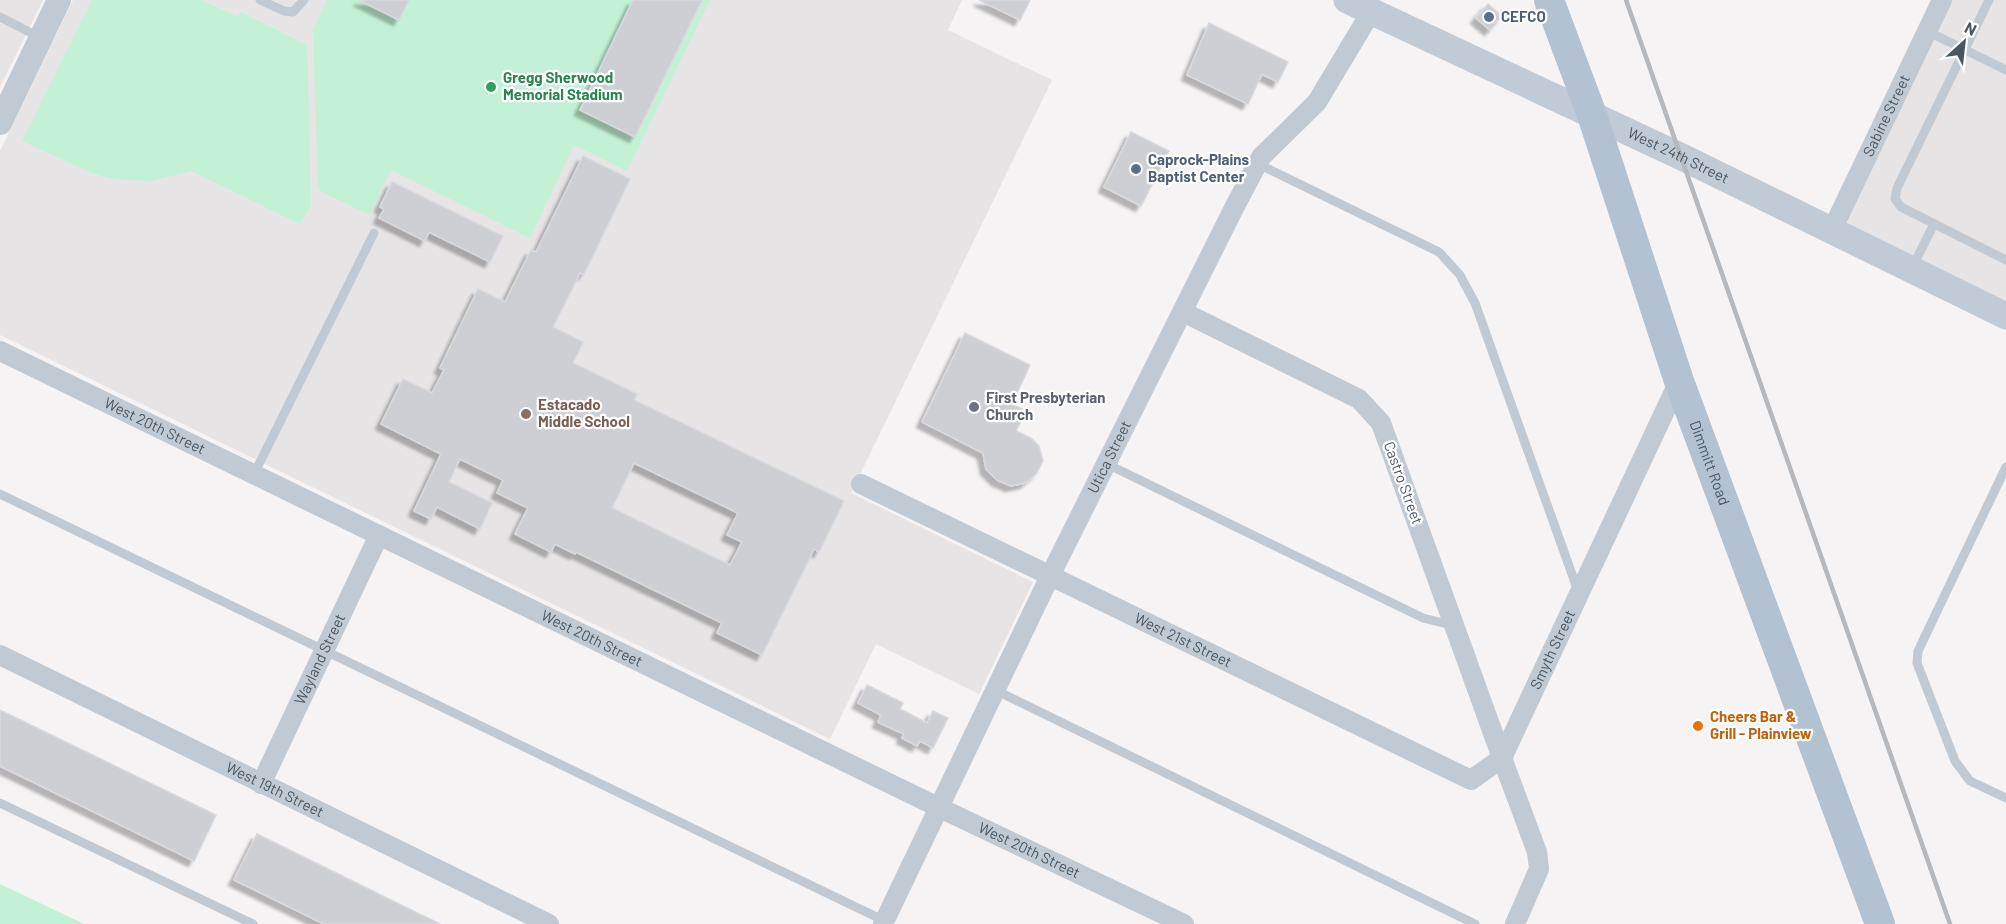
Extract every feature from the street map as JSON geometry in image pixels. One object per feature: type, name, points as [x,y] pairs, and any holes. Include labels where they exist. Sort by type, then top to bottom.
[{"type":"main road","name":"West 24th Street","points":[[1347,0],[1592,115],[2006,316]]},
{"type":"main road","name":"Dimmitt Road","points":[[1549,0],[1592,115],[1680,381],[1880,924]]},
{"type":"street","points":[[0,123],[59,0]]},
{"type":"street","name":"Sabine Street","points":[[1831,232],[1942,0]]},
{"type":"street","name":"Utica Street","points":[[886,923],[1050,576],[1258,164],[1262,157],[1317,102],[1371,12]]},
{"type":"street","name":"Castro Street","points":[[1183,312],[1359,399],[1381,423],[1502,758]]},
{"type":"street","name":"West 20th Street","points":[[0,351],[940,808],[1184,924]]},
{"type":"street","name":"Smyth Street","points":[[1502,758],[1680,381]]},
{"type":"street","name":"West 21st Street","points":[[861,484],[1471,780],[1502,758]]},
{"type":"street","name":"Wayland Street","points":[[261,784],[379,535]]},
{"type":"street","name":"West 19th Street","points":[[0,655],[549,924]]},
{"type":"street","points":[[1502,758],[1537,852],[1539,869],[1515,924]]},
{"type":"lane","points":[[260,0],[284,11],[293,12],[304,0]]},
{"type":"lane","points":[[1989,0],[1895,193],[1901,207],[2006,260]]},
{"type":"lane","points":[[1,18],[41,38]]},
{"type":"lane","points":[[1927,31],[2006,70]]},
{"type":"lane","points":[[1258,164],[1439,252],[1448,259],[1475,303],[1579,595]]},
{"type":"lane","points":[[1911,270],[1934,224]]},
{"type":"lane","points":[[254,474],[374,233]]},
{"type":"lane","points":[[1107,464],[1423,618],[1455,626]]},
{"type":"lane","points":[[2006,467],[1918,651],[1917,663],[1955,761],[1970,781],[2006,798]]},
{"type":"lane","points":[[0,494],[886,923]]},
{"type":"lane","points":[[996,690],[1475,924]]},
{"type":"lane","points":[[0,803],[253,924]]},
{"type":"shaded area","points":[[0,0],[43,0],[0,87]]},
{"type":"shaded area","name":"Estacado Middle School","points":[[73,0],[962,0],[948,30],[1052,80],[851,493],[1033,582],[979,694],[876,644],[830,739],[0,335],[0,151]]},
{"type":"shaded area","points":[[1950,0],[2006,0],[2006,302],[1841,221]]},
{"type":"green space","points":[[92,0],[201,0],[238,17],[241,12],[307,45],[311,205],[300,224],[191,171],[150,181],[113,179],[92,173],[22,141]]},
{"type":"green space","name":"Gregg Sherwood Memorial Stadium","points":[[327,0],[710,0],[627,171],[574,145],[530,238],[391,170],[369,215],[318,190],[313,29]]},
{"type":"green space","points":[[0,884],[84,924],[0,924]]},
{"type":"building","points":[[359,0],[409,0],[399,20]]},
{"type":"building","points":[[633,0],[702,0],[635,137],[580,110]]},
{"type":"building","points":[[979,0],[1030,0],[1020,20]]},
{"type":"building","name":"CEFCO","points":[[1488,4],[1502,16],[1490,30],[1476,18]]},
{"type":"building","points":[[1209,23],[1288,62],[1278,82],[1262,74],[1248,104],[1187,75]]},
{"type":"building","name":"Caprock-Plains Baptist Center","points":[[1131,132],[1169,151],[1141,206],[1104,187]]},
{"type":"building","points":[[583,156],[630,179],[584,274],[580,273],[553,327],[583,342],[573,363],[637,394],[634,400],[844,501],[819,552],[814,549],[762,655],[717,633],[722,623],[576,552],[575,554],[555,544],[551,552],[515,534],[528,508],[497,493],[503,480],[460,459],[449,482],[492,503],[480,529],[437,507],[431,519],[414,511],[441,454],[381,424],[403,379],[432,393],[444,370],[440,368],[478,289],[505,302],[531,250],[536,252]],"holes":[[[634,463],[738,513],[727,535],[742,542],[730,565],[612,508]]]},
{"type":"building","points":[[392,182],[503,236],[490,262],[429,232],[425,241],[379,218],[384,209],[380,207]]},
{"type":"building","name":"First Presbyterian Church","points":[[965,333],[1030,365],[1012,404],[1026,411],[1016,431],[1031,438],[1039,446],[1043,461],[1036,474],[1025,483],[1011,486],[997,480],[986,469],[983,453],[922,422]]},
{"type":"building","points":[[867,685],[903,703],[900,709],[927,723],[933,711],[948,718],[933,748],[920,741],[917,746],[902,738],[904,734],[878,722],[881,715],[858,703]]},
{"type":"building","points":[[0,710],[216,815],[194,861],[0,766]]},
{"type":"building","points":[[257,834],[440,924],[324,924],[234,880]]},
{"type":"railway","points":[[1626,0],[1950,924]]},
{"type":"place","name":"CEFCO","points":[[1489,17]]},
{"type":"place","name":"Gregg Sherwood Memorial Stadium","points":[[491,87]]},
{"type":"place","name":"Caprock-Plains Baptist Center","points":[[1136,169]]},
{"type":"place","name":"First Presbyterian Church","points":[[974,407]]},
{"type":"place","name":"Estacado Middle School","points":[[526,414]]},
{"type":"place","name":"Cheers Bar & Grill - Plainview","points":[[1698,726]]}]
